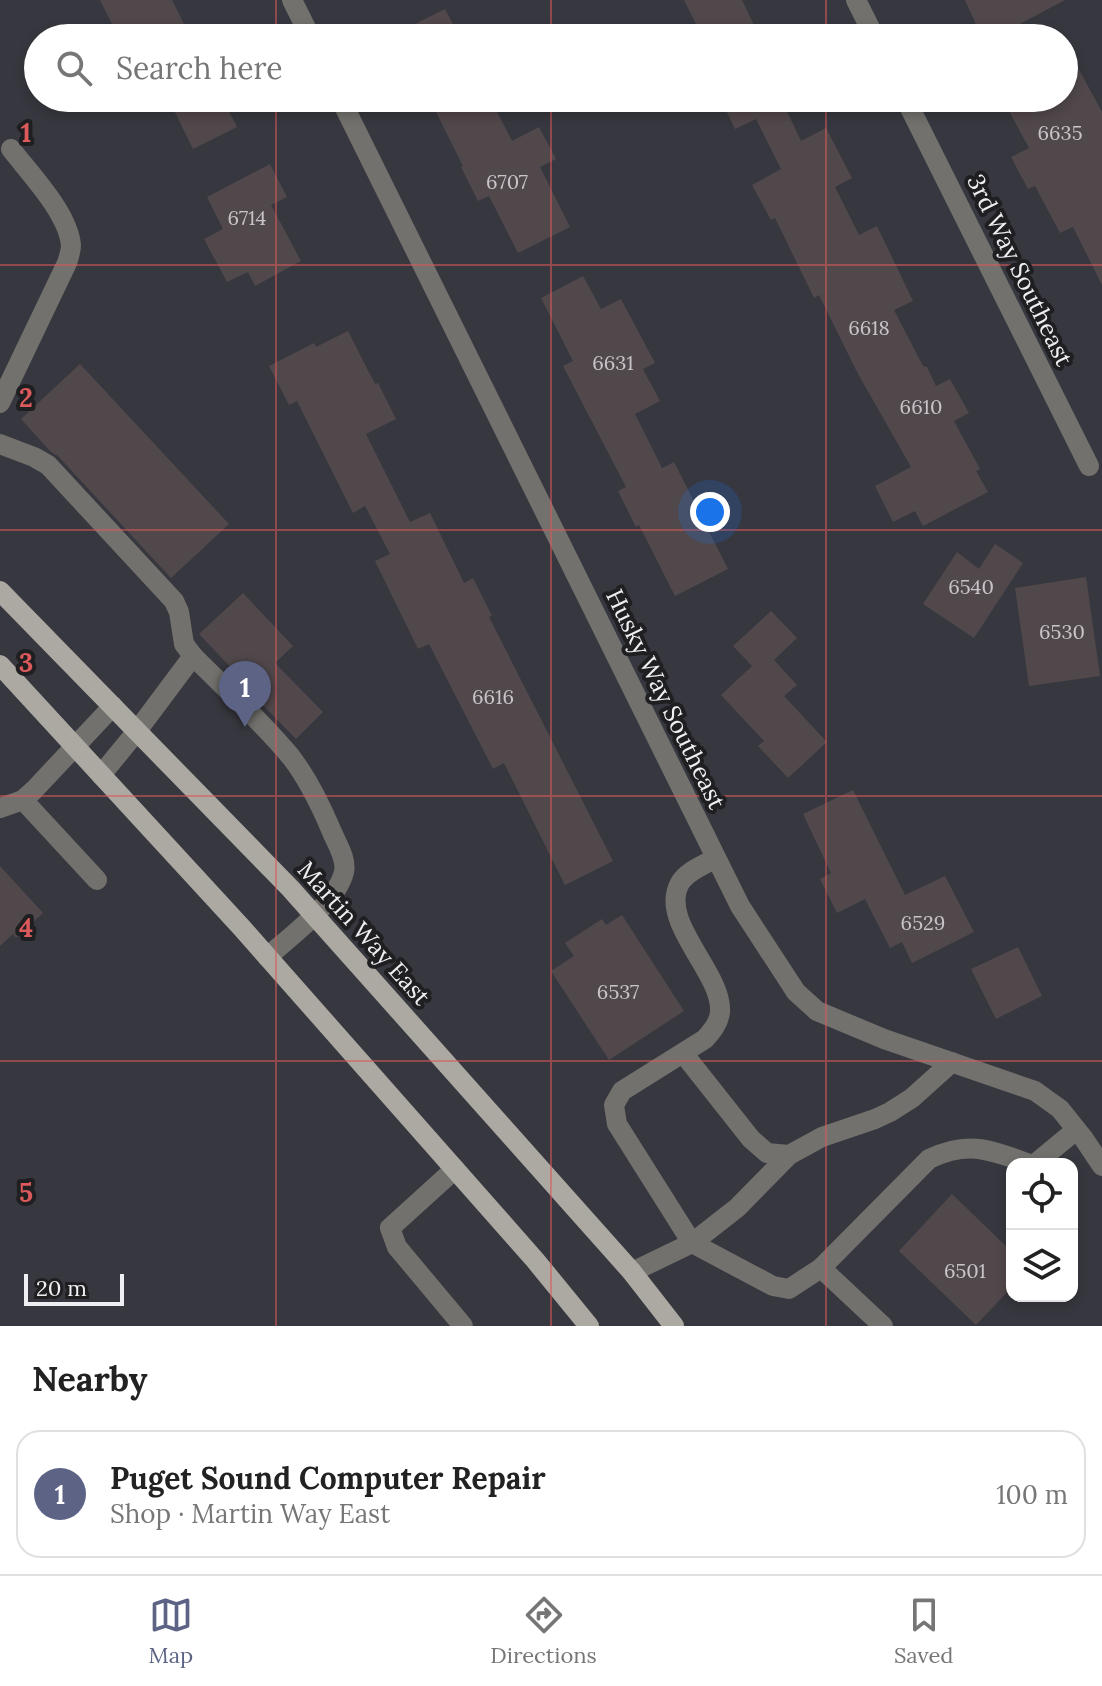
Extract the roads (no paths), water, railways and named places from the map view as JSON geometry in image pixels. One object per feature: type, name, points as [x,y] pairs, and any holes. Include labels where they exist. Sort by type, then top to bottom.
[{"type":"main road","name":"Martin Way East","points":[[0,591],[314,915],[632,1272],[674,1326]]},
{"type":"main road","points":[[0,665],[267,957],[535,1260],[589,1326]]},
{"type":"street","points":[[292,0],[304,24]]},
{"type":"street","points":[[856,0],[868,24]]},
{"type":"street","name":"Husky Way Southeast","points":[[347,112],[740,906],[796,992],[817,1011],[884,1039],[1035,1091],[1060,1109],[1102,1166]]},
{"type":"street","name":"3rd Way Southeast","points":[[912,112],[1089,466]]},
{"type":"street","points":[[0,403],[71,249],[60,213],[11,149]]},
{"type":"street","points":[[0,444],[48,465],[174,601],[184,644],[292,759],[319,801],[342,854],[345,869],[339,887],[314,915],[267,957]]},
{"type":"street","points":[[101,775],[193,656]]},
{"type":"street","points":[[0,808],[23,800],[113,706]]},
{"type":"street","points":[[23,800],[97,880]]},
{"type":"street","points":[[716,858],[689,873],[679,884],[675,906],[680,922],[719,996],[720,1012],[716,1027],[705,1039],[622,1091],[614,1105],[617,1124],[692,1243],[773,1286],[789,1289],[821,1268],[929,1159],[964,1147],[1013,1158]]},
{"type":"street","points":[[683,1053],[751,1139],[767,1153],[789,1155]]},
{"type":"street","points":[[632,1272],[692,1243],[738,1207],[789,1155],[822,1137],[890,1112],[912,1098],[952,1062]]},
{"type":"street","points":[[1040,1158],[1076,1130]]},
{"type":"street","points":[[455,1169],[390,1228],[397,1247],[463,1326]]},
{"type":"street","points":[[821,1268],[883,1326]]},
{"type":"place","name":"Puget Sound Computer Repair","points":[[245,727]]}]
